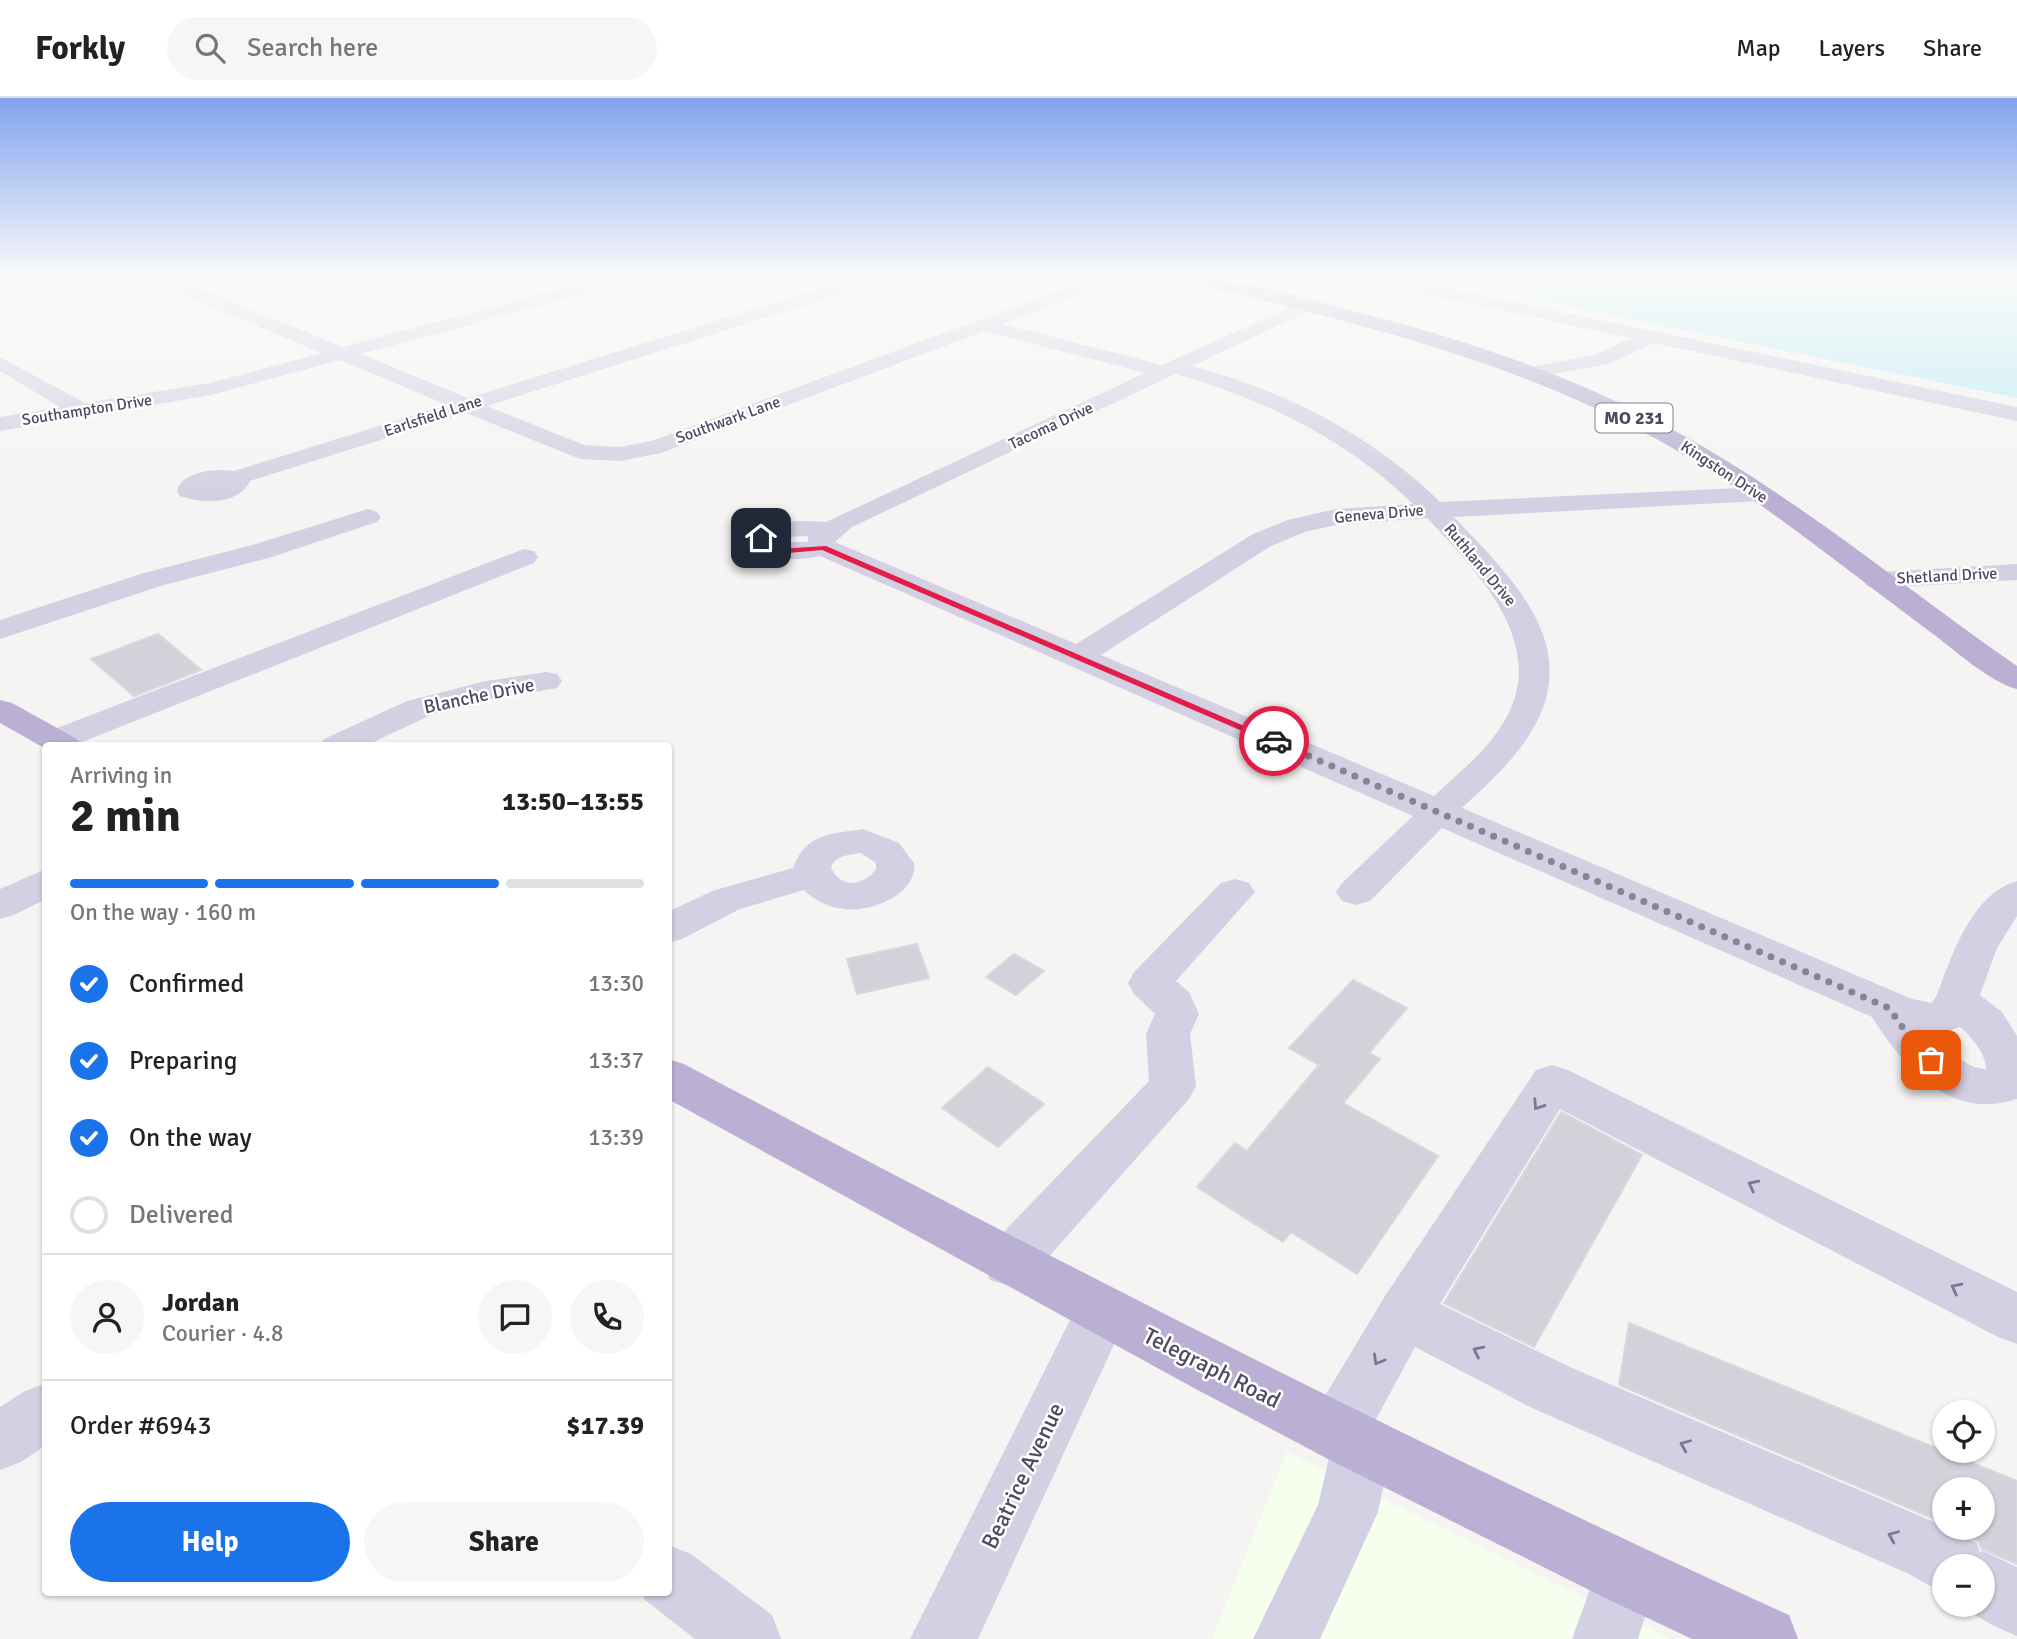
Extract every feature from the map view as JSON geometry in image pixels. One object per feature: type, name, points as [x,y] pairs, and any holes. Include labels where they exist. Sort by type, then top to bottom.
[{"type":"main road","name":"Kingston Drive","points":[[1468,350],[1532,372],[1639,420],[1705,458],[1760,494],[2017,680]]},
{"type":"main road","points":[[0,710],[59,742]]},
{"type":"main road","name":"Telegraph Road","points":[[672,1079],[1102,1312],[1626,1576],[1765,1639]]},
{"type":"street","points":[[334,350],[469,404]]},
{"type":"street","name":"Southampton Drive","points":[[0,424],[211,389],[353,350]]},
{"type":"street","name":"Earlsfield Lane","points":[[236,478],[642,350]]},
{"type":"street","name":"Southwark Lane","points":[[469,404],[580,452],[620,454],[660,446],[916,350]]},
{"type":"street","name":"Ruthland Drive","points":[[1087,350],[1197,374],[1266,400],[1347,440],[1394,474],[1433,510],[1513,604],[1534,642],[1534,678],[1525,712],[1506,746],[1356,892]]},
{"type":"street","name":"Tacoma Drive","points":[[1077,657],[827,539],[1212,350]]},
{"type":"street","points":[[1532,372],[1588,363],[1623,350]]},
{"type":"street","points":[[1708,350],[2017,414]]},
{"type":"street","points":[[0,363],[82,411]]},
{"type":"street","name":"Geneva Drive","points":[[1077,657],[1262,540],[1297,526],[1336,517],[1433,510],[1760,494]]},
{"type":"street","points":[[0,630],[154,579],[262,551],[368,517]]},
{"type":"street","points":[[63,742],[524,556]]},
{"type":"street","name":"Shetland Drive","points":[[1877,580],[2017,572]]},
{"type":"street","points":[[1077,657],[1439,811],[1889,1008],[1945,1010],[1986,1024],[2009,1061],[2009,1084],[1977,1088],[1945,1072],[1917,1048],[1889,1008]]},
{"type":"street","name":"Blanche Drive","points":[[345,742],[419,708],[486,691],[546,681]]},
{"type":"street","points":[[672,927],[726,900],[767,886],[812,876]]},
{"type":"street","points":[[0,906],[42,884]]},
{"type":"street","points":[[1010,1263],[1174,1086],[1168,1034],[1177,1014],[1174,1003],[1149,983],[1235,892]]},
{"type":"street","points":[[1945,1010],[1969,961],[2002,905],[2017,894]]},
{"type":"street","points":[[1286,1639],[1347,1512],[1349,1438],[1404,1314],[1552,1083],[2017,1319]]},
{"type":"street","name":"Beatrice Avenue","points":[[943,1639],[1102,1312]]},
{"type":"street","points":[[1404,1314],[1552,1388],[1934,1554]]},
{"type":"street","points":[[0,1441],[42,1414]]},
{"type":"street","points":[[1605,1639],[1626,1576]]},
{"type":"street","points":[[672,1580],[748,1639]]},
{"type":"street","points":[[1995,1590],[2017,1604]]},
{"type":"shaded area","points":[[1782,350],[2017,350],[2017,398]]},
{"type":"shaded area","points":[[1287,1452],[1670,1639],[1212,1639]]},
{"type":"building","points":[[158,634],[201,670],[134,696],[91,659]]},
{"type":"building","points":[[917,944],[929,978],[857,994],[847,959]]},
{"type":"building","points":[[1014,954],[1044,971],[1016,995],[986,977]]},
{"type":"building","points":[[1353,980],[1407,1008],[1369,1053],[1380,1059],[1343,1103],[1438,1156],[1357,1274],[1291,1232],[1283,1242],[1197,1187],[1235,1143],[1247,1151],[1319,1065],[1289,1048]]},
{"type":"building","points":[[988,1067],[1044,1104],[998,1147],[942,1108]]},
{"type":"building","points":[[1561,1112],[1642,1155],[1534,1347],[1444,1303]]},
{"type":"building","points":[[1629,1323],[1932,1446],[1932,1463],[1973,1463],[2017,1481],[2017,1564],[1982,1549],[1976,1540],[1995,1540],[1995,1477],[1932,1477],[1932,1518],[1619,1385]]},
{"type":"way so far","points":[[1274,741],[1889,1008],[1917,1048],[1931,1060]]},
{"type":"route","points":[[761,538],[763,549],[777,552],[800,552],[823,547],[1274,741]]}]
